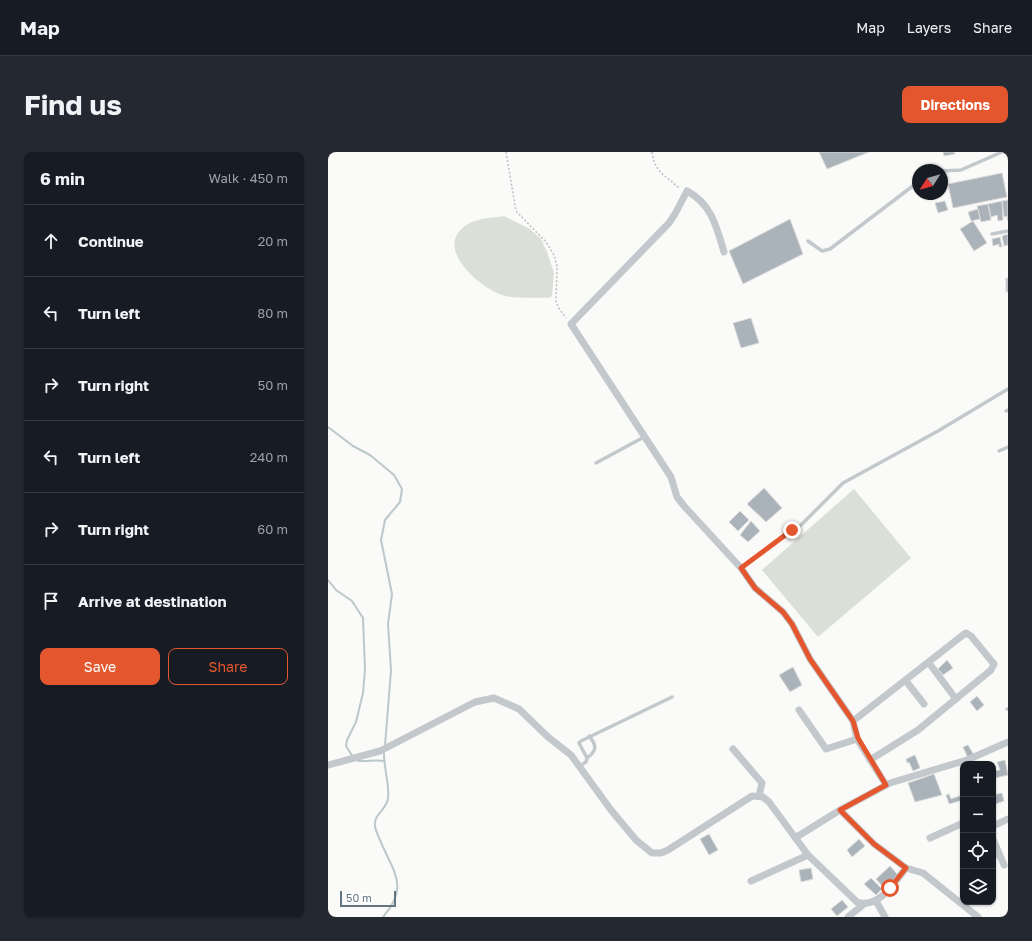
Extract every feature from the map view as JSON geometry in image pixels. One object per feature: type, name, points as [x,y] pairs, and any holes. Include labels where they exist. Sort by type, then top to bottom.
[{"type":"street","points":[[724,252],[716,225],[708,210],[698,198],[687,191],[675,214],[668,223],[571,324],[671,477],[677,497],[741,568],[755,588],[783,612],[792,624],[810,659],[853,721],[858,738],[886,785]]},
{"type":"street","points":[[853,721],[966,633],[971,636],[994,664],[991,670],[918,730],[870,760]]},
{"type":"street","points":[[929,663],[956,700]]},
{"type":"street","points":[[906,680],[924,704]]},
{"type":"street","points":[[331,765],[380,751],[475,702],[494,698],[519,709],[548,737],[571,755],[611,810],[636,840],[652,853],[661,853],[668,850],[739,803],[752,796],[759,796],[769,802],[794,838],[808,855],[853,900],[864,904]]},
{"type":"street","points":[[799,710],[826,749],[858,738]]},
{"type":"street","points":[[969,761],[1008,742]]},
{"type":"street","points":[[733,749],[762,783],[759,796]]},
{"type":"street","points":[[794,838],[840,810],[886,785],[960,764]]},
{"type":"street","points":[[840,810],[874,844],[906,868],[924,873],[978,917]]},
{"type":"street","points":[[996,825],[1008,819]]},
{"type":"street","points":[[930,838],[960,824]]},
{"type":"street","points":[[751,880],[808,855]]},
{"type":"street","points":[[996,856],[1004,865]]},
{"type":"street","points":[[848,917],[864,904],[876,901],[906,868]]},
{"type":"street","points":[[876,901],[884,917]]},
{"type":"lane","points":[[948,171],[961,170],[1002,152]]},
{"type":"lane","points":[[808,241],[822,251],[830,249],[912,187]]},
{"type":"lane","points":[[992,234],[1008,231]]},
{"type":"lane","points":[[741,568],[792,530],[798,528],[843,483],[938,431],[1008,389]]},
{"type":"lane","points":[[596,463],[644,437]]},
{"type":"lane","points":[[999,451],[1008,447]]},
{"type":"lane","points":[[587,758],[579,743],[580,740],[672,697]]},
{"type":"lane","points":[[580,766],[586,762],[587,758],[594,752],[594,742],[589,736]]},
{"type":"path","points":[[506,152],[516,211],[546,242],[554,255],[557,266],[556,302],[571,324]]},
{"type":"path","points":[[652,152],[654,164],[657,169],[681,190],[687,191]]},
{"type":"shaded area","points":[[504,216],[530,229],[541,239],[554,273],[552,296],[549,298],[509,297],[497,293],[478,281],[468,272],[461,262],[456,252],[455,242],[458,233],[472,222],[481,219]]},
{"type":"shaded area","points":[[854,489],[911,558],[818,637],[762,570]]},
{"type":"building","points":[[819,152],[869,152],[827,169]]},
{"type":"building","points":[[943,152],[954,152],[955,154],[944,156]]},
{"type":"building","points":[[1002,173],[1007,197],[953,208],[948,184]]},
{"type":"building","points":[[1008,200],[1007,220],[1007,216],[1004,217],[1002,201]]},
{"type":"building","points":[[945,201],[948,210],[938,213],[935,203]]},
{"type":"building","points":[[1002,201],[1003,220],[998,221],[997,215],[991,217],[988,204]]},
{"type":"building","points":[[988,204],[991,220],[981,222],[977,206]]},
{"type":"building","points":[[978,209],[980,219],[971,221],[968,212]]},
{"type":"building","points":[[790,219],[803,254],[743,284],[729,251]]},
{"type":"building","points":[[973,221],[987,243],[974,251],[960,229]]},
{"type":"building","points":[[1008,234],[1008,245],[1004,246],[1002,236]]},
{"type":"building","points":[[1000,237],[1002,247],[999,247],[999,244],[993,246],[992,239]]},
{"type":"building","points":[[1006,278],[1008,278],[1008,292],[1006,292]]},
{"type":"building","points":[[751,318],[759,343],[741,348],[733,323]]},
{"type":"building","points":[[764,488],[782,508],[766,522],[747,504]]},
{"type":"building","points":[[740,511],[749,520],[738,531],[729,522]]},
{"type":"building","points":[[751,521],[760,531],[748,542],[740,535]]},
{"type":"building","points":[[947,660],[953,668],[943,675],[938,669]]},
{"type":"building","points":[[793,667],[802,685],[790,692],[779,675]]},
{"type":"building","points":[[977,696],[984,705],[977,711],[970,702]]},
{"type":"building","points":[[968,745],[974,755],[968,758],[963,747]]},
{"type":"building","points":[[915,755],[920,768],[913,771],[906,759]]},
{"type":"building","points":[[1005,760],[1008,775],[996,778],[996,771],[1000,770],[997,762]]},
{"type":"building","points":[[934,774],[942,795],[915,802],[908,783]]},
{"type":"building","points":[[1002,793],[1004,801],[996,804],[996,794]]},
{"type":"building","points":[[949,794],[951,799],[960,796],[960,801],[949,804],[946,795]]},
{"type":"building","points":[[709,834],[718,850],[709,855],[700,839]]},
{"type":"building","points":[[859,839],[865,846],[852,857],[847,850]]},
{"type":"building","points":[[890,866],[898,875],[884,888],[876,879]]},
{"type":"building","points":[[811,868],[813,879],[801,882],[799,870]]},
{"type":"building","points":[[871,878],[882,889],[876,895],[864,884]]},
{"type":"building","points":[[842,900],[848,907],[837,916],[831,909]]},
{"type":"waterway","points":[[328,427],[353,446],[370,455],[394,475],[402,489],[400,502],[385,520],[381,540],[392,594],[388,624],[391,670],[385,746]]},
{"type":"waterway","points":[[328,580],[336,590],[352,601],[363,618],[365,669],[363,693],[356,722],[347,740],[346,746],[353,757]]},
{"type":"waterway","points":[[383,917],[396,896],[397,887],[394,870],[375,827],[376,818],[387,803],[388,799],[384,750]]},
{"type":"waterway","points":[[356,760],[384,761]]},
{"type":"route","points":[[792,530],[741,568],[755,588],[783,612],[792,624],[810,659],[853,721],[856,735],[886,785],[840,810],[874,844],[906,868],[890,888]]}]
